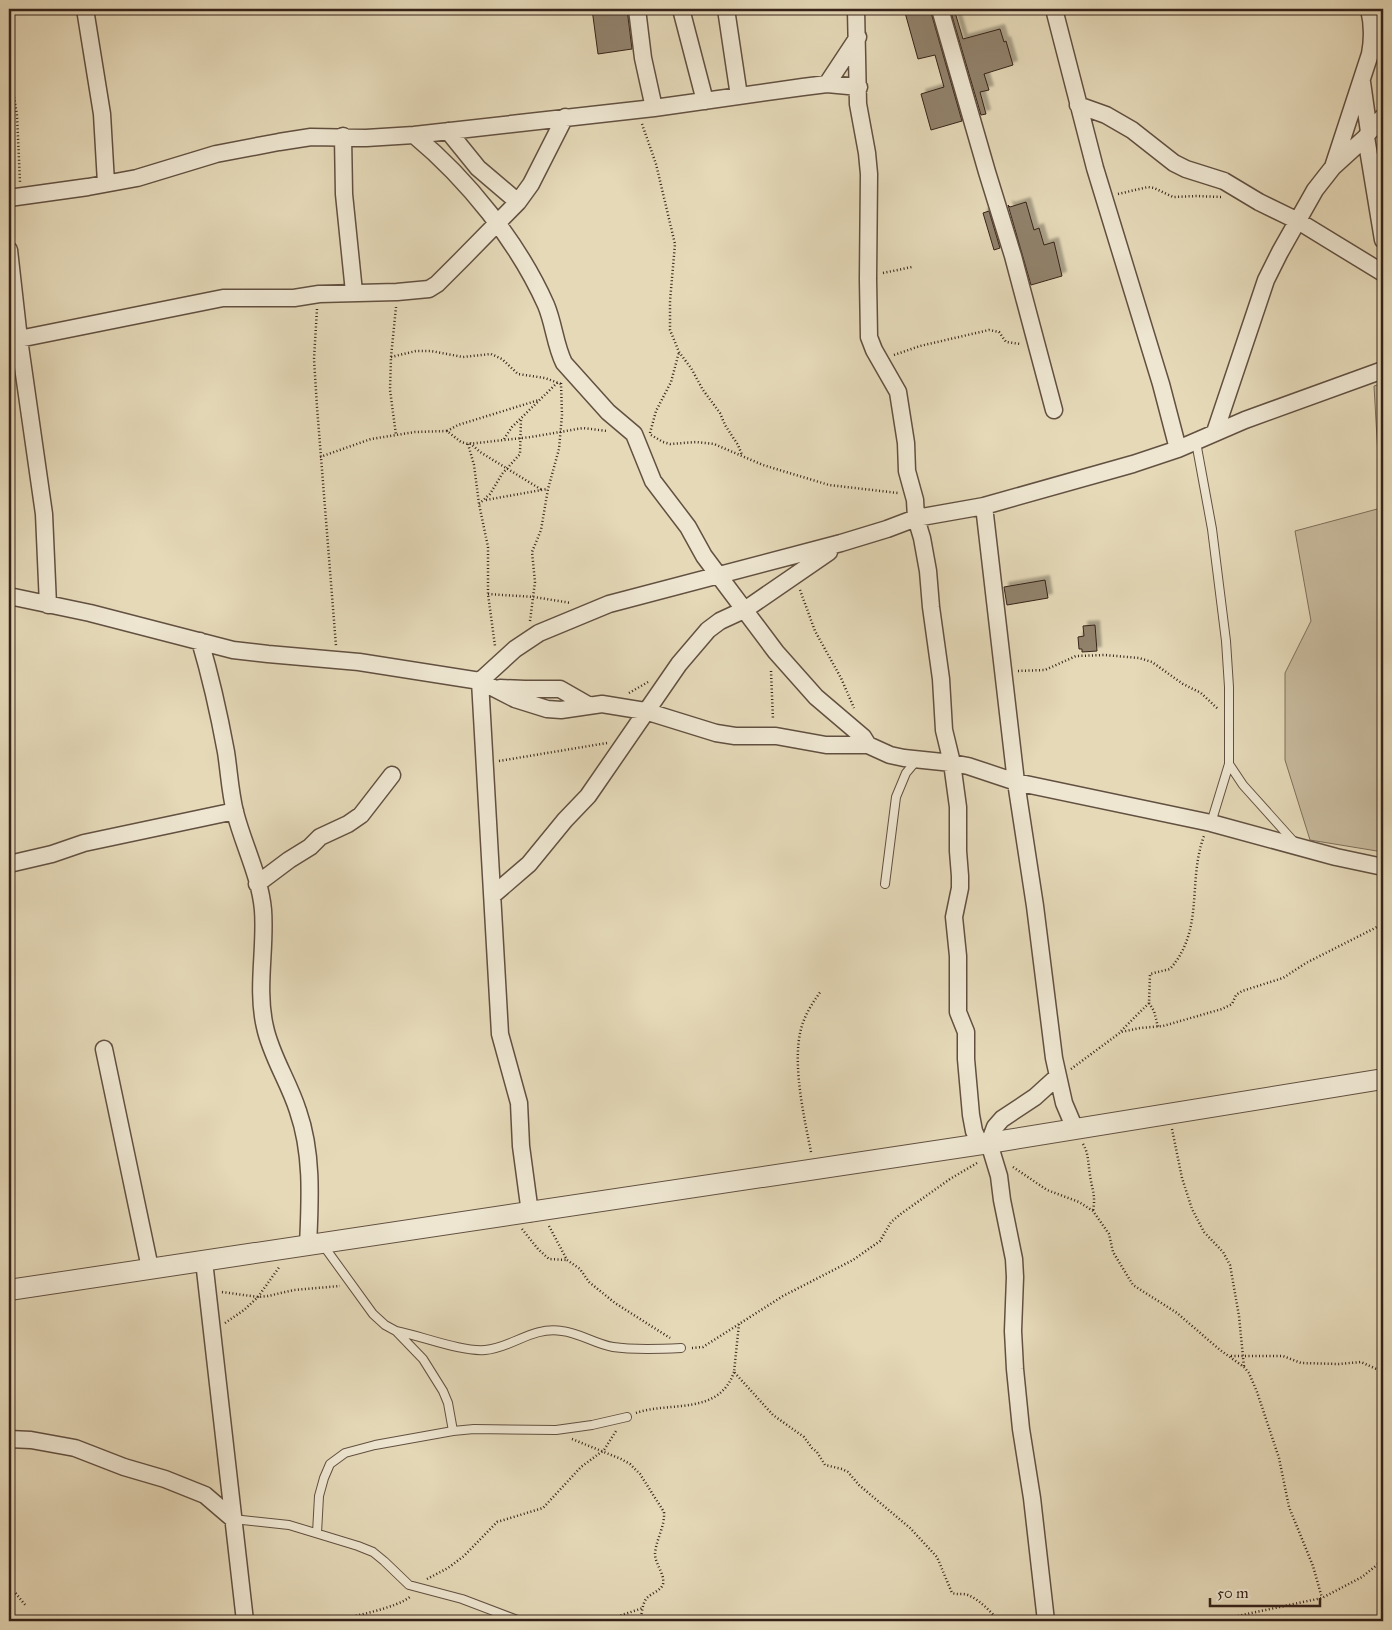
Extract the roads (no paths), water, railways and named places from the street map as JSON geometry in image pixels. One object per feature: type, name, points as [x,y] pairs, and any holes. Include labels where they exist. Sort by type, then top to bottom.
[{"type":"street","points":[[85,9],[102,114],[106,183]]},
{"type":"street","points":[[636,9],[643,58],[646,109]]},
{"type":"street","points":[[681,9],[705,101]]},
{"type":"street","points":[[726,9],[739,96]]},
{"type":"street","points":[[856,9],[858,104],[868,153],[869,174],[869,337],[874,350],[898,392],[906,443],[907,471],[915,500],[916,518],[928,571],[941,679],[944,730],[952,763],[958,807],[960,888],[954,918],[958,956],[958,1012],[966,1032],[966,1059],[974,1131],[987,1147],[999,1176],[1003,1209],[1014,1259],[1013,1332],[1015,1369],[1046,1621]]},
{"type":"street","points":[[940,9],[1013,256],[1054,410]]},
{"type":"street","points":[[1054,9],[1104,198],[1161,384],[1178,449]]},
{"type":"street","points":[[1333,167],[1351,108],[1362,80],[1372,40],[1372,22],[1369,9]]},
{"type":"street","points":[[827,84],[858,37]]},
{"type":"street","points":[[1362,80],[1383,240]]},
{"type":"street","points":[[15,197],[137,178],[216,154],[311,137],[343,136],[366,138],[414,135],[646,109],[827,84],[859,87]]},
{"type":"street","points":[[1078,105],[1106,116],[1132,130],[1174,163],[1186,169],[1224,181],[1259,202],[1298,220],[1383,273]]},
{"type":"street","points":[[14,340],[223,298],[294,298],[319,294],[421,291],[429,289],[437,284],[518,202],[531,184],[565,117]]},
{"type":"street","points":[[1215,432],[1266,280],[1298,220],[1315,190],[1333,167],[1383,117]]},
{"type":"street","points":[[448,131],[478,168],[518,202]]},
{"type":"street","points":[[414,135],[440,157],[477,198],[496,223],[536,284],[553,322],[560,355],[564,363],[601,406],[634,434],[653,481],[683,520],[704,556],[746,609],[776,652],[802,682],[816,697],[866,741],[890,755],[968,766],[1016,782],[1211,823],[1336,858],[1383,867]]},
{"type":"street","points":[[343,136],[344,194],[354,292]]},
{"type":"street","points":[[9,250],[14,340],[44,514],[48,605]]},
{"type":"street","points":[[528,1213],[519,1104],[500,1034],[485,762],[487,679],[524,641],[556,624],[634,596],[841,544],[916,518],[984,506],[1133,464],[1178,449],[1215,432],[1383,370]]},
{"type":"street","points":[[984,506],[1016,782],[1058,1077],[1064,1103],[1075,1129]]},
{"type":"street","points":[[493,895],[528,864],[588,796],[645,711],[679,664],[708,630],[720,621],[746,609],[794,574],[841,544]]},
{"type":"street","points":[[9,596],[90,613],[232,650],[360,662],[487,679],[515,699],[547,708],[561,710],[602,704],[645,711],[716,733],[735,736],[776,736],[826,745],[866,741]]},
{"type":"street","points":[[200,642],[217,706],[235,811],[257,884],[262,908],[264,928],[262,994],[264,1026],[299,1111],[306,1138],[315,1245]]},
{"type":"street","points":[[257,884],[288,860],[310,847],[320,837],[348,824],[361,815],[392,775]]},
{"type":"street","points":[[9,864],[52,854],[84,843],[235,811]]},
{"type":"street","points":[[104,1049],[150,1268]]},
{"type":"street","points":[[987,1147],[996,1127],[1002,1119],[1035,1098],[1058,1077]]},
{"type":"street","points":[[9,1290],[528,1213],[815,1168],[987,1147],[1075,1129],[1383,1079]]},
{"type":"street","points":[[204,1261],[245,1621]]},
{"type":"street","points":[[11,1439],[31,1440],[75,1448],[124,1467],[164,1479],[206,1495],[233,1519]]},
{"type":"lane","points":[[1196,442],[1203,475],[1220,592],[1229,687],[1229,764],[1211,823]]},
{"type":"lane","points":[[885,884],[889,839],[896,797],[906,773],[917,760]]},
{"type":"lane","points":[[1229,764],[1243,785],[1300,848]]},
{"type":"lane","points":[[315,1245],[352,1285],[373,1314],[385,1325],[396,1331],[423,1359],[443,1391],[448,1403],[453,1431]]},
{"type":"lane","points":[[396,1331],[418,1335],[454,1346],[484,1350],[508,1344],[522,1336],[548,1330],[561,1331],[614,1347],[681,1348]]},
{"type":"lane","points":[[316,1533],[319,1496],[324,1478],[330,1464],[345,1453],[375,1445],[453,1431],[474,1429],[556,1430],[592,1425],[627,1417]]},
{"type":"lane","points":[[233,1519],[289,1525],[373,1552],[409,1585],[462,1599],[520,1621]]}]
